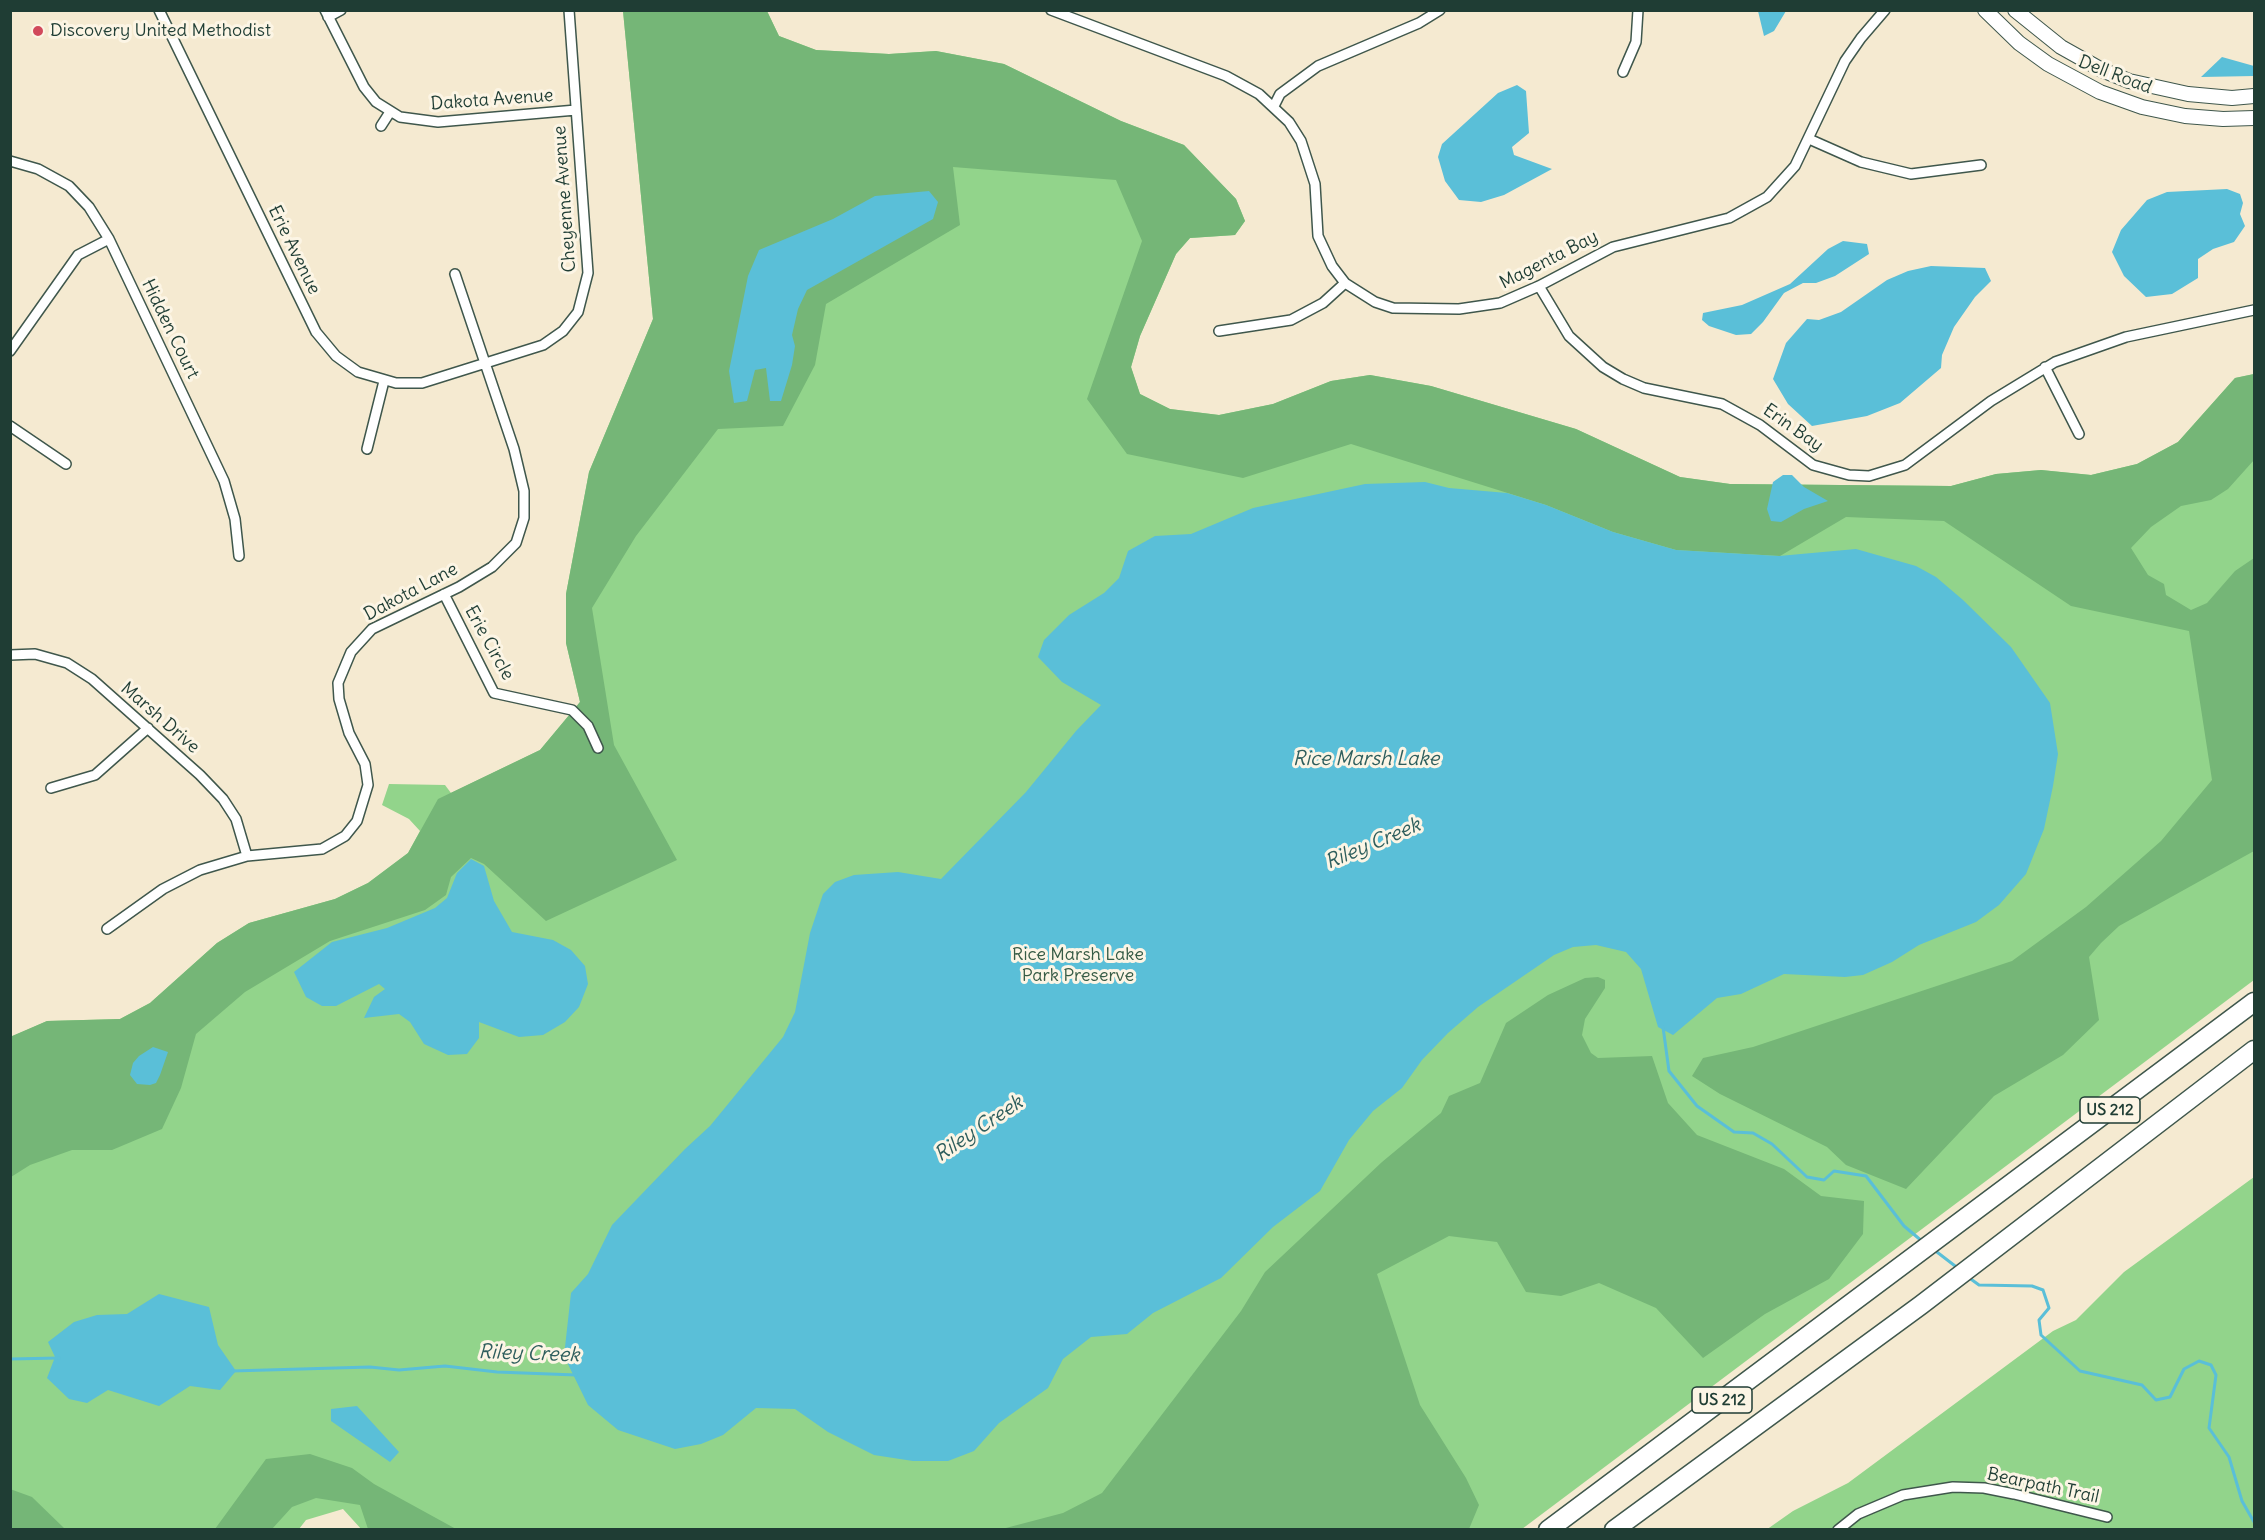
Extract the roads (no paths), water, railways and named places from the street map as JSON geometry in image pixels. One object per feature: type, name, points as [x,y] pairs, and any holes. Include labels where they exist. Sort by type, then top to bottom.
[{"type":"highway","name":"US 212","points":[[1548,1530],[2254,1002]]},
{"type":"highway","name":"US 212","points":[[1614,1530],[1921,1305],[2254,1050]]},
{"type":"main road","name":"Dell Road","points":[[1985,10],[2019,43],[2066,76],[2100,92],[2142,107],[2186,116],[2254,118]]},
{"type":"main road","name":"Dell Road","points":[[2015,10],[2061,47],[2102,70],[2129,81],[2188,94],[2254,96]]},
{"type":"street","name":"Erie Avenue","points":[[159,10],[316,332],[336,356],[358,372],[384,381],[422,383],[487,364]]},
{"type":"street","points":[[327,14],[341,10]]},
{"type":"street","name":"Cheyenne Avenue","points":[[487,364],[543,345],[563,331],[578,312],[585,293],[588,273],[569,10]]},
{"type":"street","name":"Magenta Bay","points":[[1051,10],[1226,75],[1274,106],[1301,141],[1315,184],[1316,224],[1320,243],[1332,266],[1345,283],[1375,302],[1393,308],[1413,309],[1480,308],[1500,303],[1539,286],[1614,247],[1709,224],[1749,209],[1782,183],[1795,166],[1845,61],[1860,38],[1885,10]]},
{"type":"street","points":[[1274,106],[1280,94],[1317,66],[1419,23],[1440,10]]},
{"type":"street","points":[[1623,72],[1636,42],[1638,10]]},
{"type":"street","name":"Dakota Avenue","points":[[327,14],[364,87],[390,112],[417,121],[438,122],[576,110]]},
{"type":"street","points":[[381,126],[390,112]]},
{"type":"street","points":[[1809,139],[1861,162],[1911,174],[1982,165]]},
{"type":"street","name":"Hidden Court","points":[[10,161],[38,169],[69,186],[89,207],[108,239],[224,481],[235,519],[239,556]]},
{"type":"street","points":[[10,351],[78,255],[108,239]]},
{"type":"street","name":"Dakota Lane","points":[[107,929],[163,889],[200,870],[247,856],[322,849],[345,836],[357,821],[368,785],[365,764],[349,733],[339,699],[338,683],[342,667],[351,652],[372,629],[444,594],[492,567],[516,543],[524,519],[524,491],[514,449],[487,364],[455,274]]},
{"type":"street","points":[[1219,331],[1291,320],[1323,303],[1345,283]]},
{"type":"street","name":"Erin Bay","points":[[1539,286],[1569,336],[1603,367],[1623,379],[1644,388],[1722,404],[1760,425],[1814,465],[1849,475],[1869,476],[1905,465],[1991,400],[2045,367],[2090,348],[2145,333],[2254,310]]},
{"type":"street","points":[[2045,367],[2079,435]]},
{"type":"street","points":[[367,449],[384,381]]},
{"type":"street","points":[[10,426],[66,464]]},
{"type":"street","name":"Erie Circle","points":[[444,594],[494,693],[572,710],[588,726],[598,748]]},
{"type":"street","name":"Marsh Drive","points":[[10,655],[35,654],[67,663],[92,679],[223,799],[236,819],[247,856]]},
{"type":"street","points":[[51,788],[95,775],[148,728]]},
{"type":"street","name":"Bearpath Trail","points":[[1838,1530],[1858,1515],[1895,1498],[1953,1487],[1984,1488],[2107,1517]]},
{"type":"water","points":[[1758,10],[1786,11],[1774,31],[1764,36]]},
{"type":"water","points":[[2222,57],[2254,66],[2254,76],[2201,77]]},
{"type":"water","points":[[1517,85],[1526,91],[1529,133],[1512,147],[1514,155],[1552,169],[1504,195],[1481,202],[1459,200],[1445,181],[1438,157],[1442,144],[1498,93]]},
{"type":"water","points":[[2227,189],[2240,194],[2243,203],[2240,214],[2245,226],[2234,242],[2213,249],[2198,259],[2198,278],[2172,294],[2146,297],[2124,276],[2112,252],[2121,230],[2147,200],[2167,192]]},
{"type":"water","points":[[929,191],[938,202],[933,219],[807,290],[798,309],[792,335],[795,346],[792,365],[781,401],[770,401],[766,368],[755,370],[747,401],[734,403],[729,371],[748,276],[759,250],[833,219],[875,196]]},
{"type":"water","points":[[1843,241],[1867,244],[1869,254],[1835,276],[1816,283],[1803,283],[1784,293],[1763,322],[1751,334],[1736,335],[1709,326],[1702,320],[1703,313],[1742,305],[1790,284],[1828,249]]},
{"type":"water","points":[[1931,266],[1985,268],[1991,281],[1975,297],[1954,327],[1942,355],[1941,368],[1900,403],[1867,416],[1812,426],[1788,404],[1773,379],[1786,343],[1807,319],[1819,320],[1841,312],[1887,280],[1908,271]]},
{"type":"water","points":[[1783,475],[1792,475],[1804,487],[1828,501],[1804,509],[1781,522],[1771,521],[1767,509],[1773,482]]},
{"type":"water","name":"Rice Marsh Lake","points":[[1425,482],[1449,488],[1507,493],[1546,505],[1613,532],[1676,550],[1779,556],[1856,549],[1916,566],[1936,577],[2011,647],[2050,703],[2058,754],[2044,829],[2026,874],[1999,905],[1976,922],[1919,945],[1892,962],[1863,975],[1845,977],[1784,974],[1741,994],[1717,998],[1673,1035],[1658,1027],[1641,969],[1626,952],[1596,945],[1573,947],[1554,955],[1478,1007],[1448,1033],[1422,1060],[1402,1088],[1373,1111],[1349,1140],[1320,1191],[1273,1227],[1221,1278],[1153,1313],[1127,1334],[1091,1337],[1063,1359],[1048,1388],[999,1423],[974,1451],[948,1461],[913,1461],[874,1455],[828,1432],[795,1409],[756,1408],[723,1435],[701,1444],[675,1449],[618,1430],[588,1405],[564,1356],[571,1293],[588,1274],[612,1225],[710,1126],[783,1037],[795,1012],[810,933],[823,894],[835,882],[854,875],[898,872],[941,879],[1026,792],[1076,731],[1101,705],[1062,682],[1038,657],[1044,640],[1069,615],[1104,593],[1119,578],[1128,551],[1155,536],[1191,534],[1253,508],[1365,484]]},
{"type":"water","points":[[471,859],[484,866],[494,901],[512,932],[553,940],[571,950],[585,966],[588,984],[579,1007],[565,1022],[543,1035],[519,1037],[479,1022],[479,1038],[467,1054],[448,1055],[424,1044],[410,1022],[399,1014],[364,1018],[374,997],[385,989],[379,984],[336,1006],[322,1006],[306,997],[294,972],[332,942],[387,928],[435,908],[447,898],[457,873]]},
{"type":"water","points":[[153,1047],[168,1052],[160,1075],[156,1083],[137,1084],[130,1075],[133,1063]]},
{"type":"water","points":[[159,1294],[209,1307],[218,1345],[236,1371],[220,1390],[190,1386],[159,1406],[108,1390],[87,1403],[69,1399],[47,1378],[55,1357],[48,1342],[74,1322],[97,1315],[127,1314]]},
{"type":"water","points":[[357,1406],[399,1452],[390,1462],[331,1421],[331,1409]]},
{"type":"waterway","name":"Riley Creek","points":[[1663,1027],[1669,1071],[1697,1106],[1734,1132],[1753,1133],[1772,1144],[1807,1177],[1824,1180],[1834,1171],[1866,1176],[1904,1226],[1923,1242]]},
{"type":"waterway","name":"Riley Creek","points":[[1933,1249],[1959,1269]]},
{"type":"waterway","name":"Riley Creek","points":[[1968,1277],[1979,1285],[2032,1286],[2043,1290],[2049,1308],[2039,1320],[2041,1335],[2080,1371],[2142,1385],[2156,1400],[2170,1397],[2184,1369],[2199,1361],[2211,1365],[2216,1375],[2209,1428],[2229,1457],[2242,1501],[2254,1522]]},
{"type":"waterway","name":"Riley Creek","points":[[10,1359],[59,1358]]},
{"type":"waterway","name":"Riley Creek","points":[[232,1371],[370,1367],[399,1370],[445,1366],[497,1372],[576,1375]]},
{"type":"place","name":"Discovery United Methodist","points":[[38,31]]},
{"type":"park label","name":"Rice Marsh Lake Park Preserve","points":[[1078,965]]}]
